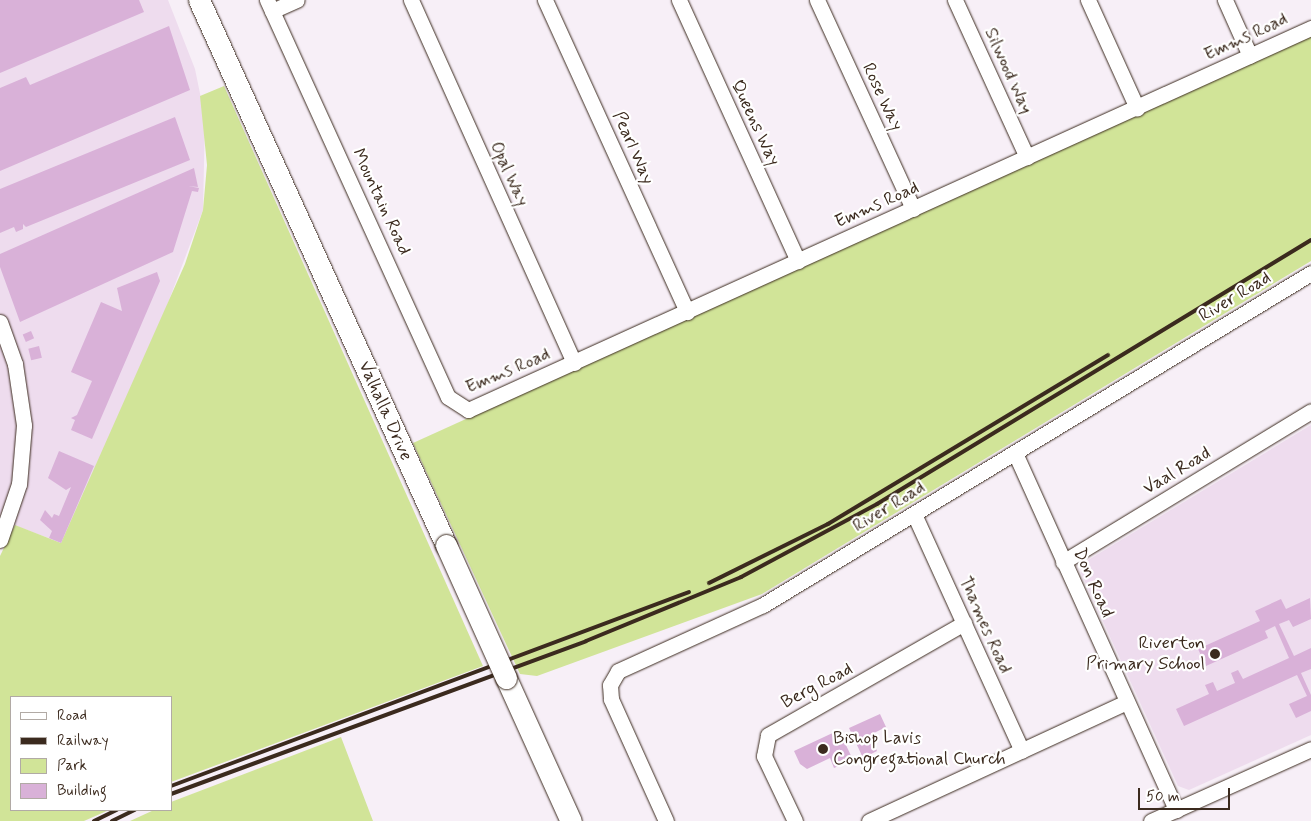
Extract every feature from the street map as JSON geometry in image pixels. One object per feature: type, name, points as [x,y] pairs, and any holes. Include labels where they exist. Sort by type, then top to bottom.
[{"type":"main road","name":"Valhalla Drive","points":[[198,0],[571,821]]},
{"type":"street","name":"Mountain Road","points":[[297,0],[270,5],[448,397],[458,407]]},
{"type":"street","name":"Opal Way","points":[[411,0],[574,363]]},
{"type":"street","name":"Pearl Way","points":[[545,0],[687,312]]},
{"type":"street","name":"Queens Way","points":[[678,0],[798,261]]},
{"type":"street","name":"Rose Way","points":[[817,0],[913,209]]},
{"type":"street","name":"Silwood Way","points":[[955,0],[1027,158]]},
{"type":"street","points":[[1088,0],[1137,108]]},
{"type":"street","points":[[1225,0],[1250,56]]},
{"type":"street","name":"Emms Road","points":[[458,407],[478,407],[1311,28]]},
{"type":"street","name":"River Road","points":[[666,821],[611,699],[614,676],[764,605],[1311,273]]},
{"type":"street","points":[[0,322],[17,371],[24,425],[19,484],[0,540]]},
{"type":"street","name":"Vaal Road","points":[[1063,562],[1311,411]]},
{"type":"street","name":"Don Road","points":[[1014,453],[1176,810]]},
{"type":"street","name":"Thames Road","points":[[914,514],[1022,752]]},
{"type":"street","name":"Berg Road","points":[[795,821],[764,756],[768,735],[964,622]]},
{"type":"street","points":[[869,821],[1127,702]]},
{"type":"street","points":[[1151,821],[1311,749]]},
{"type":"shaded area","points":[[0,0],[168,0],[195,69],[205,118],[203,210],[154,340],[62,543],[8,523],[0,540]]},
{"type":"shaded area","name":"Riverton Primary School","points":[[1311,425],[1311,735],[1189,790],[1178,786],[1081,573],[1085,562]]},
{"type":"green space","points":[[1311,35],[1311,261],[762,594],[537,676],[520,674],[413,443]]},
{"type":"green space","points":[[224,86],[483,666],[172,782],[172,696],[10,696],[10,811],[107,811],[84,821],[0,821],[0,556],[15,525],[61,543],[185,264],[203,210],[207,165],[200,96]]},
{"type":"green space","points":[[341,737],[373,821],[130,821],[152,811],[172,811],[172,802]]},
{"type":"building","points":[[0,0],[139,0],[144,12],[0,73]]},
{"type":"building","points":[[169,26],[190,90],[0,171],[0,88],[26,77],[30,85]]},
{"type":"building","points":[[175,117],[190,160],[26,227],[23,224],[23,229],[16,232],[14,227],[0,233],[0,189]]},
{"type":"building","points":[[194,168],[198,187],[188,186],[199,188],[198,192],[192,191],[173,252],[20,322],[0,267],[0,254]]},
{"type":"building","points":[[157,272],[160,281],[92,439],[71,430],[75,420],[71,418],[77,415],[92,381],[71,372],[101,302],[122,311],[117,288]]},
{"type":"building","points":[[31,331],[34,338],[26,342],[23,335]]},
{"type":"building","points":[[39,346],[42,358],[31,360],[28,349]]},
{"type":"building","points":[[59,451],[94,466],[61,543],[49,538],[52,531],[40,520],[45,510],[52,518],[54,514],[59,516],[71,487],[66,490],[48,478]]},
{"type":"building","points":[[1310,598],[1311,619],[1293,627],[1289,620],[1279,624],[1294,656],[1311,648],[1311,669],[1301,673],[1311,695],[1311,711],[1296,718],[1289,704],[1307,696],[1297,675],[1184,726],[1176,709],[1209,694],[1205,685],[1213,682],[1217,691],[1235,683],[1231,673],[1238,670],[1243,679],[1289,658],[1275,626],[1265,631],[1268,638],[1206,666],[1198,649],[1260,621],[1255,611],[1281,599],[1286,609]]},
{"type":"building","points":[[880,714],[886,727],[870,735],[877,751],[863,758],[849,728]]},
{"type":"building","name":"Bishop Lavis Congregational Church","points":[[839,730],[853,760],[834,768],[830,758],[807,769],[800,764],[794,751]]},
{"type":"railway","points":[[172,794],[586,641],[741,577],[877,504],[1311,240]]},
{"type":"railway","points":[[709,583],[828,524],[1108,355]]},
{"type":"railway","points":[[172,786],[689,592]]},
{"type":"railway","points":[[94,821],[115,811]]},
{"type":"railway","points":[[112,821],[133,811]]},
{"type":"place","name":"Riverton Primary School","points":[[1215,654]]},
{"type":"place","name":"Bishop Lavis Congregational Church","points":[[823,749]]}]
